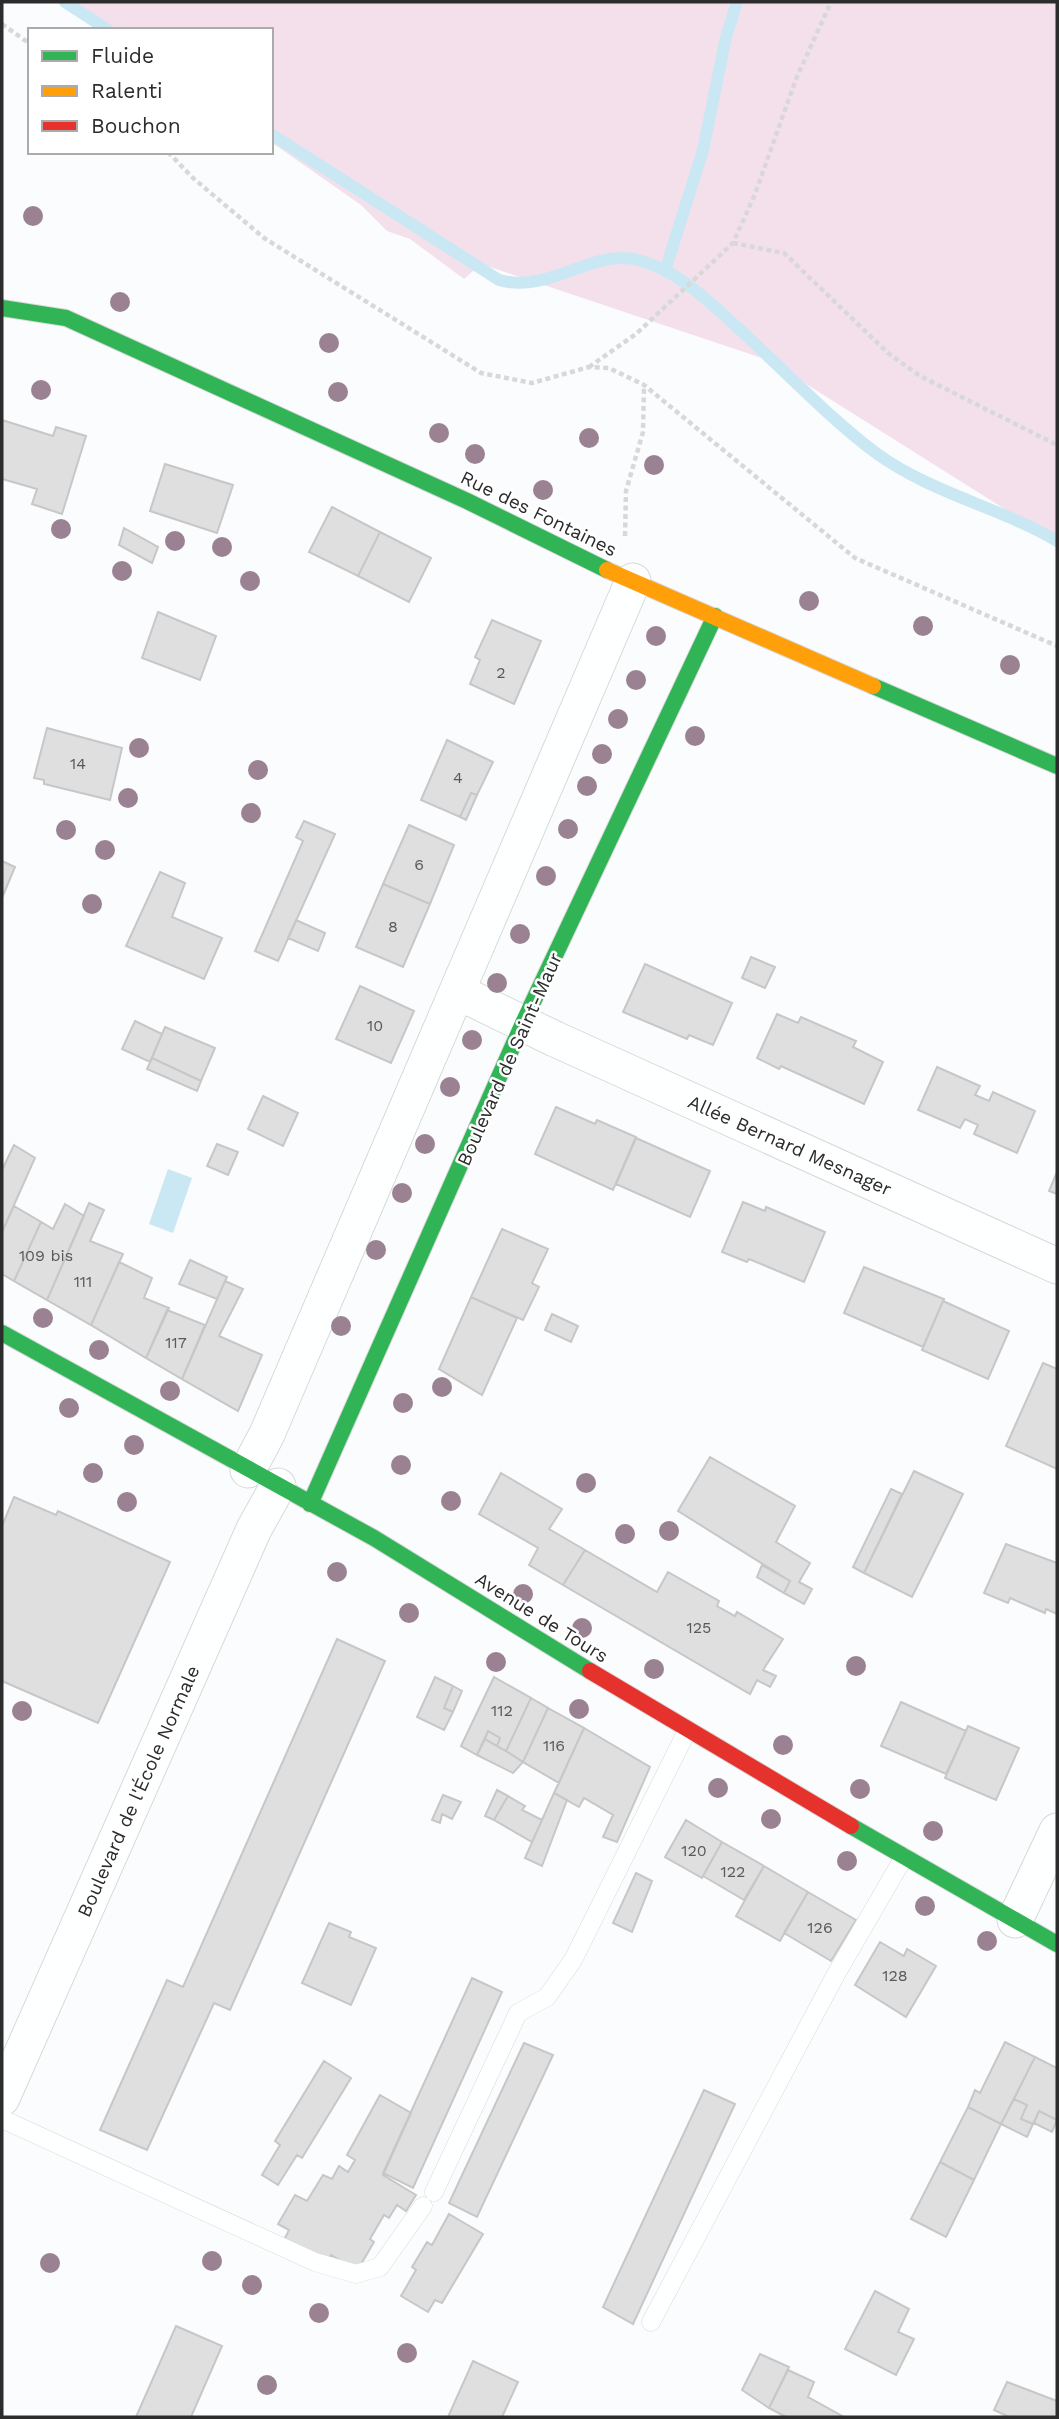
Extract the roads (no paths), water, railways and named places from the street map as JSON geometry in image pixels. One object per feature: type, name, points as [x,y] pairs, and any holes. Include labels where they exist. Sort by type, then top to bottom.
[{"type":"street","name":"Rue des Fontaines","points":[[2,309],[66,318],[467,501],[633,581],[1057,766]]},
{"type":"street","points":[[263,1478],[458,992],[633,581]]},
{"type":"street","name":"Boulevard de Saint-Maur","points":[[310,1504],[523,1023],[715,616]]},
{"type":"street","name":"Allée Bernard Mesnager","points":[[458,992],[1057,1266]]},
{"type":"street","name":"Avenue de Tours","points":[[2,1333],[374,1538],[687,1731],[1057,1944]]},
{"type":"street","name":"Boulevard de l'École Normale","points":[[2,2098],[254,1529],[263,1478]]},
{"type":"street","points":[[1015,1920],[1057,1831]]},
{"type":"lane","points":[[2,2119],[315,2262],[356,2274],[380,2267],[429,2199],[518,2013],[547,1997],[573,1960],[687,1731]]},
{"type":"lane","points":[[651,2322],[835,1976],[904,1857]]},
{"type":"water","points":[[168,1169],[192,1178],[173,1233],[149,1224]]},
{"type":"waterway","points":[[65,2],[105,28]]},
{"type":"waterway","points":[[665,271],[703,150],[726,37],[737,2]]},
{"type":"waterway","points":[[273,135],[499,280],[518,283],[536,281],[604,260],[621,258],[638,260],[667,271],[704,297],[823,409],[876,453],[919,479],[1057,541]]}]
